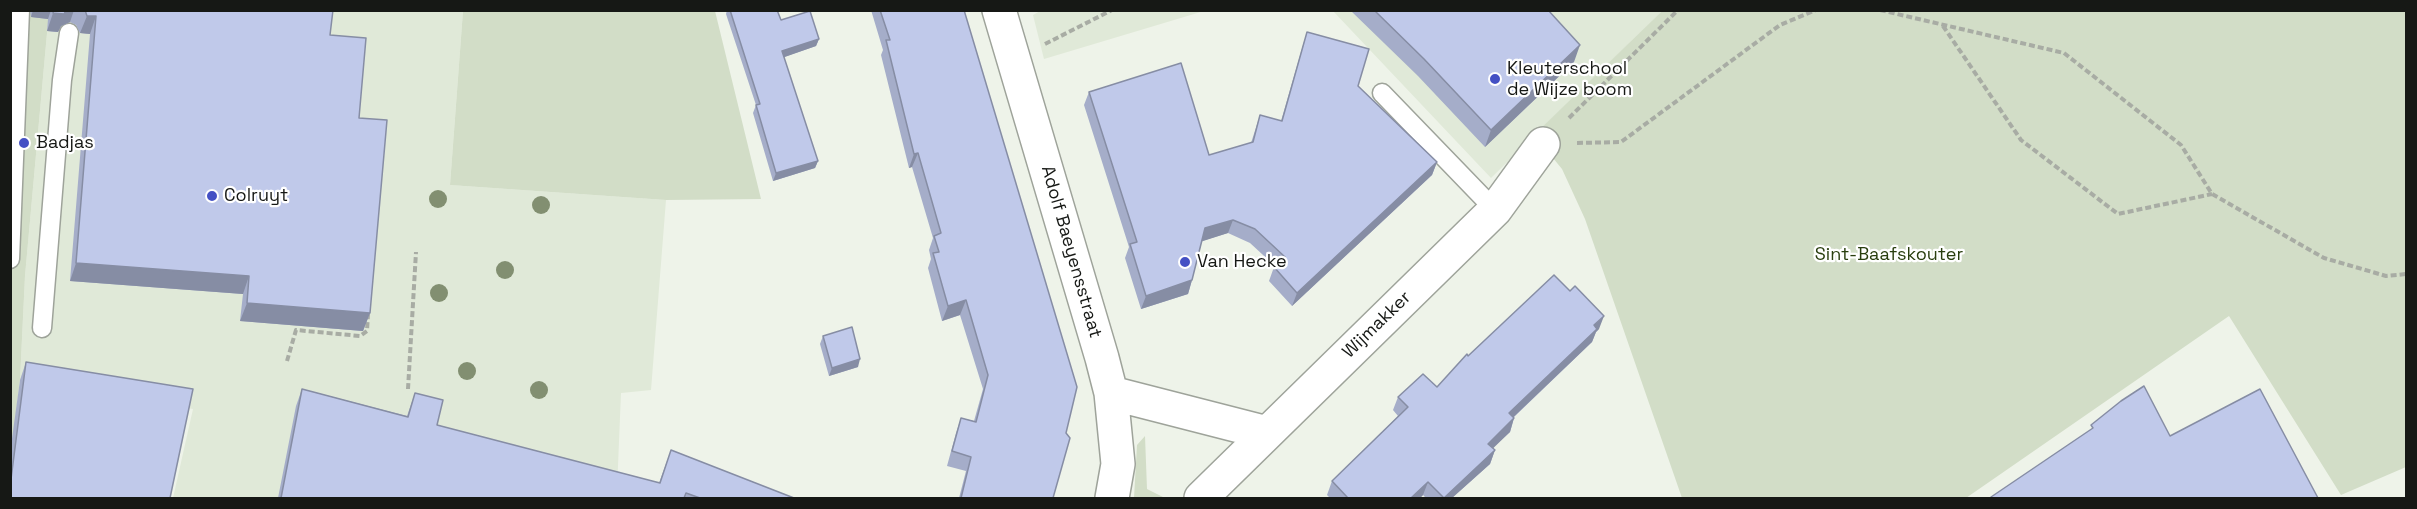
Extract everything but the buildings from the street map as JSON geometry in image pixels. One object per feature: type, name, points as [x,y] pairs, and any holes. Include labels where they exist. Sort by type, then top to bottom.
[{"type":"street","name":"Adolf Baeyensstraat","points":[[999,10],[1110,393],[1118,464],[1112,498]]},
{"type":"street","name":"Wijmakker","points":[[1201,498],[1496,210],[1543,144]]},
{"type":"street","points":[[1110,393],[1267,433]]},
{"type":"lane","points":[[10,259],[20,10]]},
{"type":"lane","points":[[42,328],[62,80],[69,33]]},
{"type":"lane","points":[[1382,93],[1496,210]]},
{"type":"path","points":[[1014,60],[1112,10]]},
{"type":"path","points":[[1543,144],[1678,10]]},
{"type":"path","points":[[1543,144],[1621,142],[1780,25],[1816,10]]},
{"type":"path","points":[[1880,10],[2064,54],[2181,145],[2212,194],[2324,258],[2386,276],[2406,274]]},
{"type":"path","points":[[1943,26],[2021,140],[2118,214],[2212,194]]},
{"type":"path","points":[[408,389],[416,252]]},
{"type":"path","points":[[287,361],[296,330],[360,336],[367,331],[369,304]]},
{"type":"shaded area","points":[[1042,10],[1204,11],[1044,59],[1033,15]]},
{"type":"shaded area","points":[[49,11],[463,11],[450,185],[666,200],[651,390],[621,393],[617,490],[647,498],[173,498],[193,409],[20,380],[25,276]]},
{"type":"shaded area","name":"Kleuterschool de Wijze boom","points":[[1333,11],[1662,11],[1491,178]]},
{"type":"green space","name":"Badjas","points":[[11,11],[49,11],[25,276],[20,380],[11,454]]},
{"type":"green space","points":[[463,11],[715,11],[761,199],[666,200],[450,185]]},
{"type":"green space","name":"Sint-Baafskouter","points":[[1662,11],[2406,11],[2406,467],[2341,495],[2229,316],[1966,498],[1682,498],[1585,219],[1562,169],[1534,135]]},
{"type":"green space","points":[[1145,436],[1147,489],[1165,498],[1134,498],[1137,445]]},
{"type":"place","name":"Kleuterschool de Wijze boom","points":[[1495,79]]},
{"type":"place","name":"Badjas","points":[[24,143]]},
{"type":"place","name":"Colruyt","points":[[212,196]]},
{"type":"place","name":"Van Hecke","points":[[1185,262]]}]
